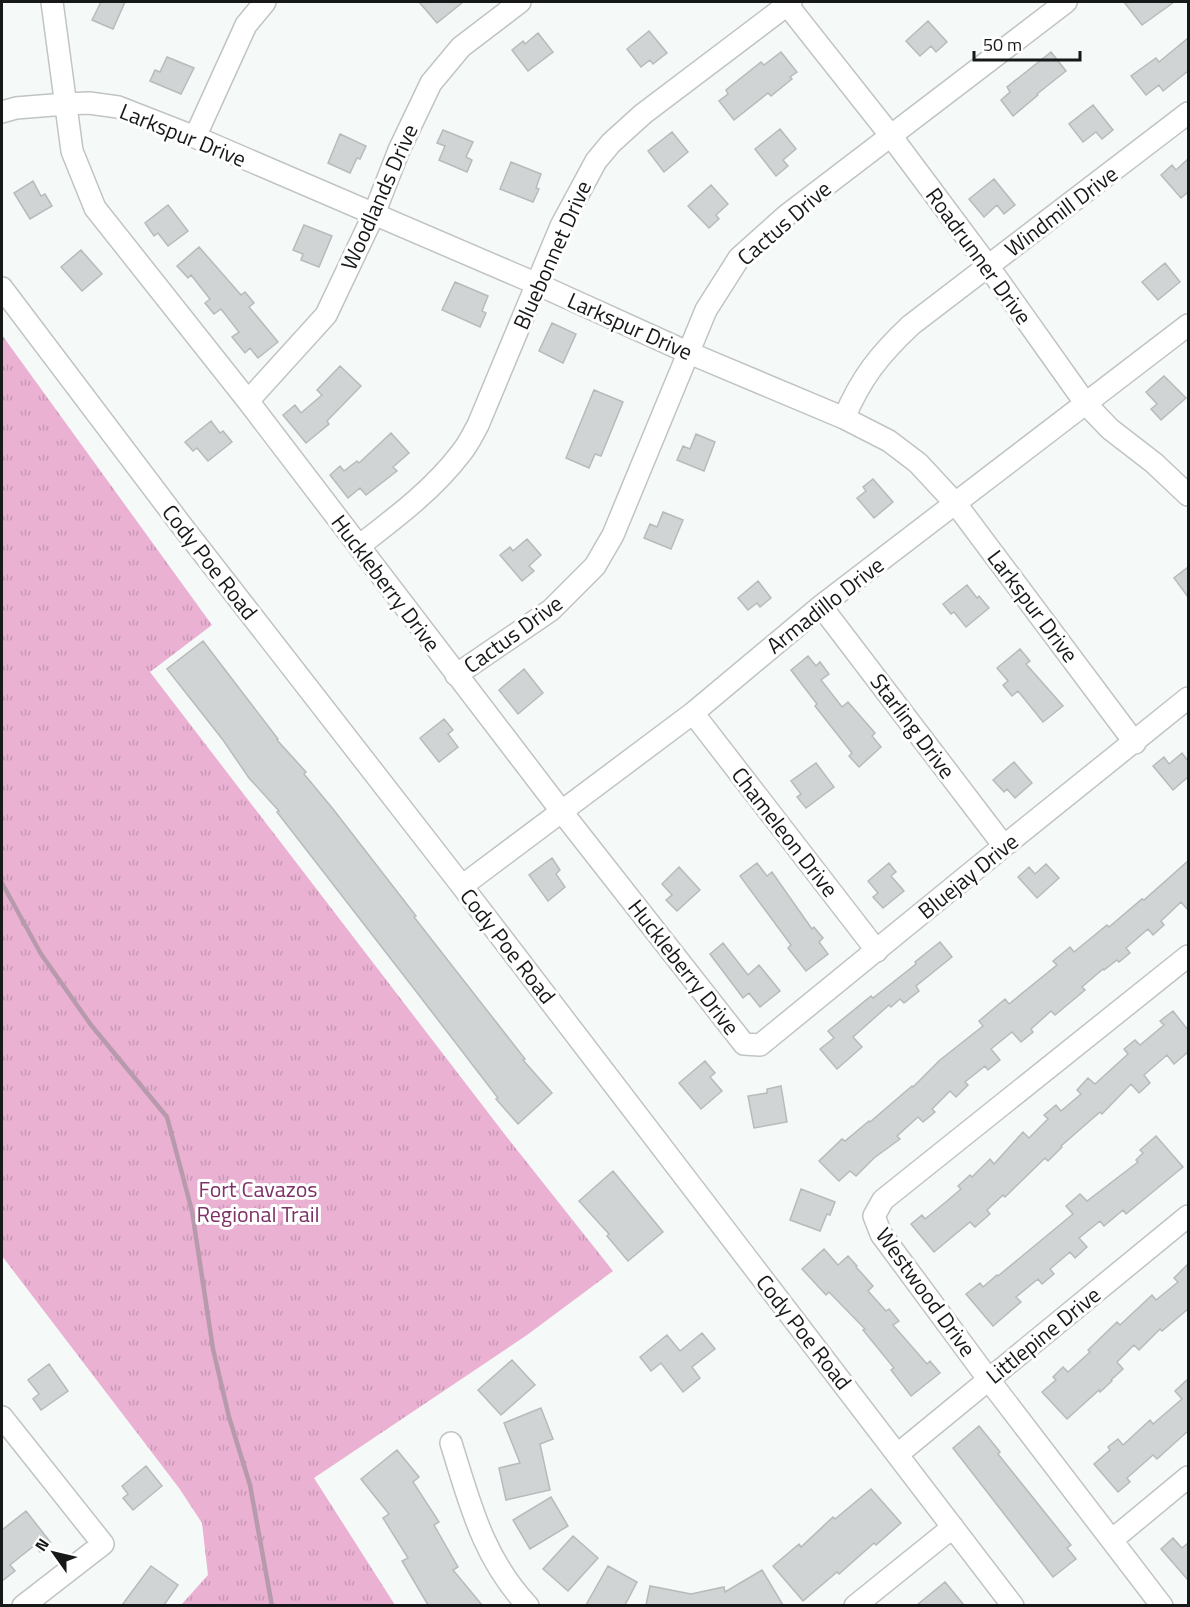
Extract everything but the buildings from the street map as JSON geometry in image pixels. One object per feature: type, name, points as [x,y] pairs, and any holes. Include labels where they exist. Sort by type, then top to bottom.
[{"type":"street","name":"Huckleberry Drive","points":[[52,2],[72,151],[95,208],[248,401],[456,675],[744,1044]]},
{"type":"street","points":[[195,137],[246,25],[265,2]]},
{"type":"street","name":"Woodlands Drive","points":[[248,401],[326,315],[374,214],[399,150],[431,83],[461,47],[520,2]]},
{"type":"street","name":"Roadrunner Drive","points":[[788,2],[988,266],[1086,404],[1110,429],[1188,495]]},
{"type":"street","name":"Bluebonnet Drive","points":[[359,546],[408,508],[462,452],[478,425],[574,200],[596,161],[611,143],[643,114],[788,2]]},
{"type":"street","name":"Cactus Drive","points":[[456,675],[551,610],[595,566],[613,535],[706,310],[739,258],[787,215],[1066,2]]},
{"type":"street","name":"Larkspur Drive","points":[[2,112],[16,108],[65,104],[89,103],[118,107],[195,137],[537,284],[687,352],[844,418],[889,441],[938,482],[957,504],[1135,743]]},
{"type":"street","name":"Windmill Drive","points":[[844,418],[861,382],[890,344],[911,325],[1188,113]]},
{"type":"street","name":"Cody Poe Road","points":[[2,288],[182,526],[462,886],[1013,1605]]},
{"type":"street","name":"Armadillo Drive","points":[[462,886],[693,713],[821,606],[1188,325]]},
{"type":"street","name":"Starling Drive","points":[[821,606],[1004,846]]},
{"type":"street","name":"Bluejay Drive","points":[[744,1044],[760,1045],[1188,698]]},
{"type":"street","name":"Chameleon Drive","points":[[693,713],[877,951]]},
{"type":"street","name":"Westwood Drive","points":[[1162,1605],[989,1380],[881,1234],[874,1216],[883,1200],[1186,964]]},
{"type":"street","name":"Littlepine Drive","points":[[898,1454],[1188,1216]]},
{"type":"street","points":[[2,1417],[103,1544],[23,1605]]},
{"type":"street","points":[[452,1443],[472,1510],[487,1548],[501,1573],[528,1605]]},
{"type":"street","points":[[1112,1540],[1188,1478]]},
{"type":"street","points":[[855,1605],[953,1527]]},
{"type":"green space","name":"Fort Cavazos Regional Trail","points":[[2,335],[212,625],[150,672],[506,1136],[613,1271],[527,1335],[314,1478],[395,1605],[181,1605],[208,1575],[202,1523],[179,1488],[2,1256]]},
{"type":"waterway","points":[[2,883],[41,954],[91,1025],[167,1117],[192,1211],[213,1349],[229,1417],[250,1485],[272,1606]]}]
